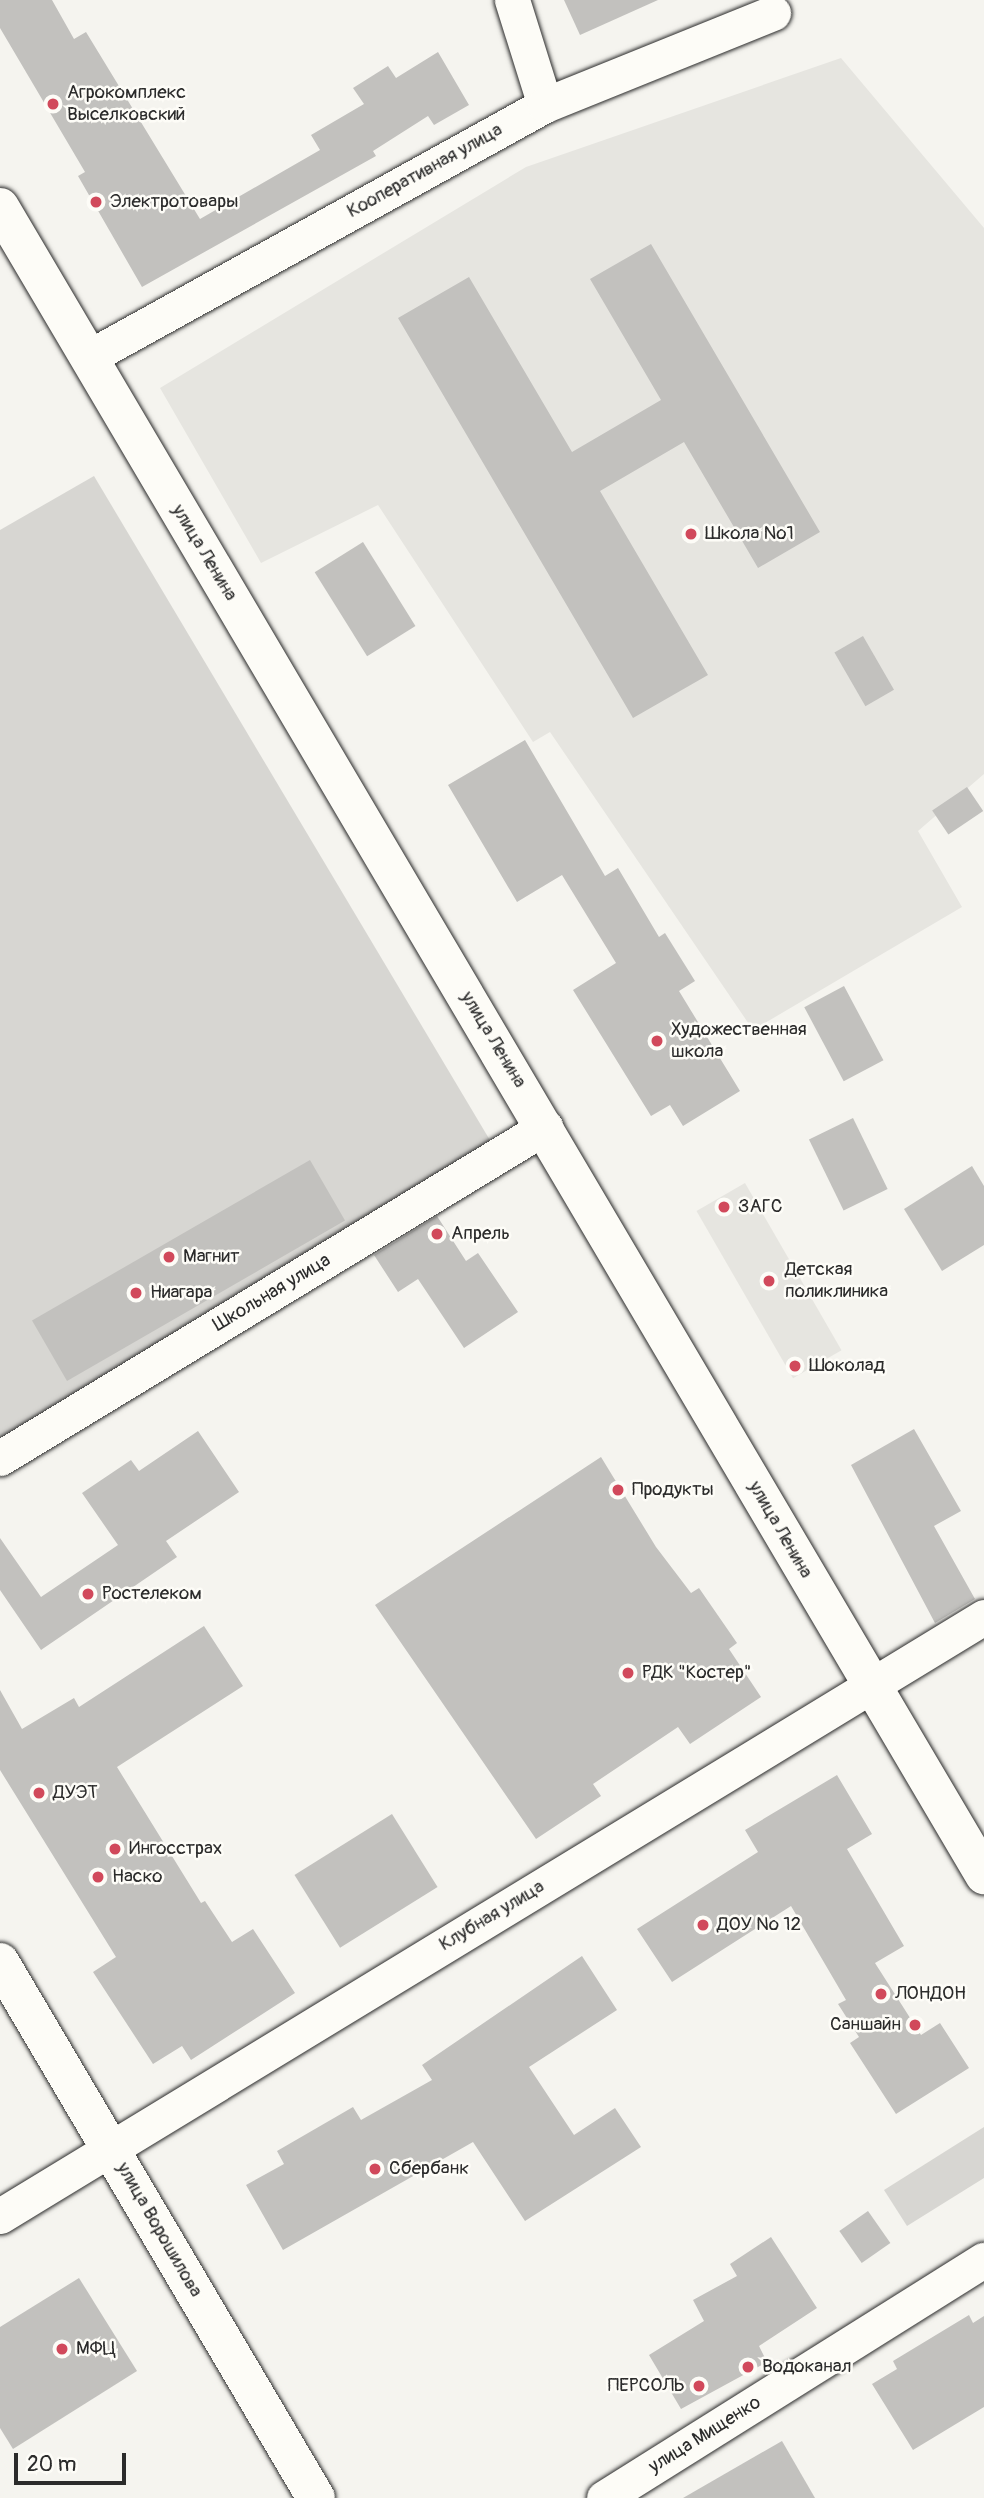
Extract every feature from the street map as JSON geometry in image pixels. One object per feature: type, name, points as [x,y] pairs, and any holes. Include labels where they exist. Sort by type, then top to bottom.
[{"type":"main road","name":"улица Ленина","points":[[0,207],[984,1875]]},
{"type":"main road","name":"улица Ворошилова","points":[[0,1962],[316,2498]]},
{"type":"street","points":[[512,0],[545,105]]},
{"type":"street","name":"Кооперативная улица","points":[[89,357],[545,105],[773,13]]},
{"type":"street","name":"Школьная улица","points":[[0,1458],[545,1127]]},
{"type":"street","name":"Клубная улица","points":[[0,2216],[984,1617]]},
{"type":"street","name":"улица Мищенко","points":[[604,2498],[984,2260]]},
{"type":"shaded area","name":"Школа №1","points":[[841,58],[984,228],[984,774],[918,831],[962,907],[753,1030],[550,732],[533,742],[378,505],[261,563],[160,388],[526,167]]},
{"type":"shaded area","points":[[94,476],[494,1147],[0,1440],[0,530]]},
{"type":"shaded area","name":"Детская поликлиника","points":[[745,1183],[842,1350],[793,1378],[697,1211]]},
{"type":"shaded area","points":[[984,2127],[984,2178],[907,2226],[884,2190]]},
{"type":"building","points":[[0,0],[52,0],[74,39],[86,32],[200,219],[320,150],[311,135],[364,104],[353,88],[388,66],[396,78],[438,52],[469,105],[434,125],[428,116],[373,151],[376,156],[142,287],[78,176],[85,172],[0,28]]},
{"type":"building","points":[[564,0],[658,0],[580,35]]},
{"type":"building","points":[[651,244],[820,532],[758,568],[684,442],[600,491],[708,675],[633,718],[398,318],[469,277],[572,452],[661,400],[590,279]]},
{"type":"building","points":[[363,542],[415,626],[367,656],[315,572]]},
{"type":"building","points":[[863,636],[894,690],[865,706],[834,652]]},
{"type":"building","points":[[525,740],[605,876],[618,868],[659,937],[665,933],[695,981],[679,991],[740,1091],[683,1126],[670,1105],[651,1116],[573,990],[616,963],[562,875],[517,902],[448,785]]},
{"type":"building","points":[[967,787],[983,811],[948,835],[932,810]]},
{"type":"building","points":[[844,986],[883,1060],[844,1081],[804,1007]]},
{"type":"building","points":[[853,1118],[888,1189],[844,1210],[809,1139]]},
{"type":"building","points":[[310,1160],[345,1221],[67,1381],[32,1320]]},
{"type":"building","points":[[972,1166],[984,1186],[984,1245],[942,1271],[904,1209]]},
{"type":"building","points":[[437,1216],[466,1261],[478,1253],[518,1312],[464,1348],[418,1279],[398,1292],[374,1255]]},
{"type":"building","points":[[914,1429],[961,1511],[934,1526],[975,1599],[935,1623],[851,1465]]},
{"type":"building","points":[[198,1431],[239,1492],[166,1541],[177,1557],[41,1650],[0,1590],[0,1538],[41,1597],[118,1545],[82,1493],[131,1460],[139,1471]]},
{"type":"building","points":[[601,1457],[656,1547],[691,1593],[699,1588],[737,1643],[729,1649],[761,1697],[690,1744],[678,1727],[593,1784],[601,1796],[536,1839],[375,1605]]},
{"type":"building","points":[[204,1626],[243,1686],[117,1767],[201,1903],[205,1901],[232,1942],[253,1929],[295,1993],[191,2060],[182,2046],[153,2064],[93,1972],[116,1957],[0,1770],[0,1690],[22,1729],[74,1698],[79,1707]]},
{"type":"building","points":[[837,1775],[872,1834],[847,1849],[904,1946],[875,1963],[921,2035],[940,2023],[969,2068],[896,2114],[850,2043],[859,2037],[838,2004],[846,2000],[791,1906],[672,1982],[637,1929],[758,1852],[745,1830]]},
{"type":"building","points":[[392,1814],[438,1887],[340,1948],[294,1875]]},
{"type":"building","points":[[582,1956],[617,2010],[529,2067],[574,2135],[615,2108],[641,2147],[525,2221],[473,2142],[283,2250],[246,2185],[284,2164],[277,2151],[353,2107],[361,2120],[432,2080],[422,2065]]},
{"type":"building","points":[[868,2211],[890,2243],[862,2263],[839,2231]]},
{"type":"building","points":[[771,2237],[817,2308],[759,2346],[767,2362],[681,2409],[649,2355],[704,2321],[693,2300],[737,2276],[730,2264]]},
{"type":"building","name":"МФЦ","points":[[79,2278],[137,2371],[13,2449],[0,2428],[0,2327]]},
{"type":"building","points":[[969,2315],[973,2323],[984,2316],[984,2407],[913,2450],[872,2384],[897,2369],[893,2361]]},
{"type":"building","points":[[782,2441],[815,2498],[683,2498]]},
{"type":"place","name":"Агрокомплекс Выселковский","points":[[53,104]]},
{"type":"place","name":"Электротовары","points":[[96,202]]},
{"type":"place","name":"Школа №1","points":[[691,534]]},
{"type":"place","name":"Художественная школа","points":[[657,1041]]},
{"type":"place","name":"ЗАГС","points":[[724,1207]]},
{"type":"place","name":"Апрель","points":[[437,1234]]},
{"type":"place","name":"Магнит","points":[[169,1257]]},
{"type":"place","name":"Детская поликлиника","points":[[769,1281]]},
{"type":"place","name":"Ниагара","points":[[136,1293]]},
{"type":"place","name":"Шоколад","points":[[795,1366]]},
{"type":"place","name":"Продукты","points":[[618,1490]]},
{"type":"place","name":"Ростелеком","points":[[88,1594]]},
{"type":"place","name":"РДК \"Костер\"","points":[[628,1673]]},
{"type":"place","name":"ДУЭТ","points":[[39,1793]]},
{"type":"place","name":"Ингосстрах","points":[[115,1849]]},
{"type":"place","name":"Наско","points":[[98,1877]]},
{"type":"place","name":"ДОУ № 12","points":[[703,1925]]},
{"type":"place","name":"ЛОНДОН","points":[[881,1994]]},
{"type":"place","name":"Саншайн","points":[[915,2025]]},
{"type":"place","name":"Сбербанк","points":[[375,2169]]},
{"type":"place","name":"МФЦ","points":[[62,2349]]},
{"type":"place","name":"Водоканал","points":[[748,2367]]},
{"type":"place","name":"ПЕРСОЛЬ","points":[[699,2386]]}]
